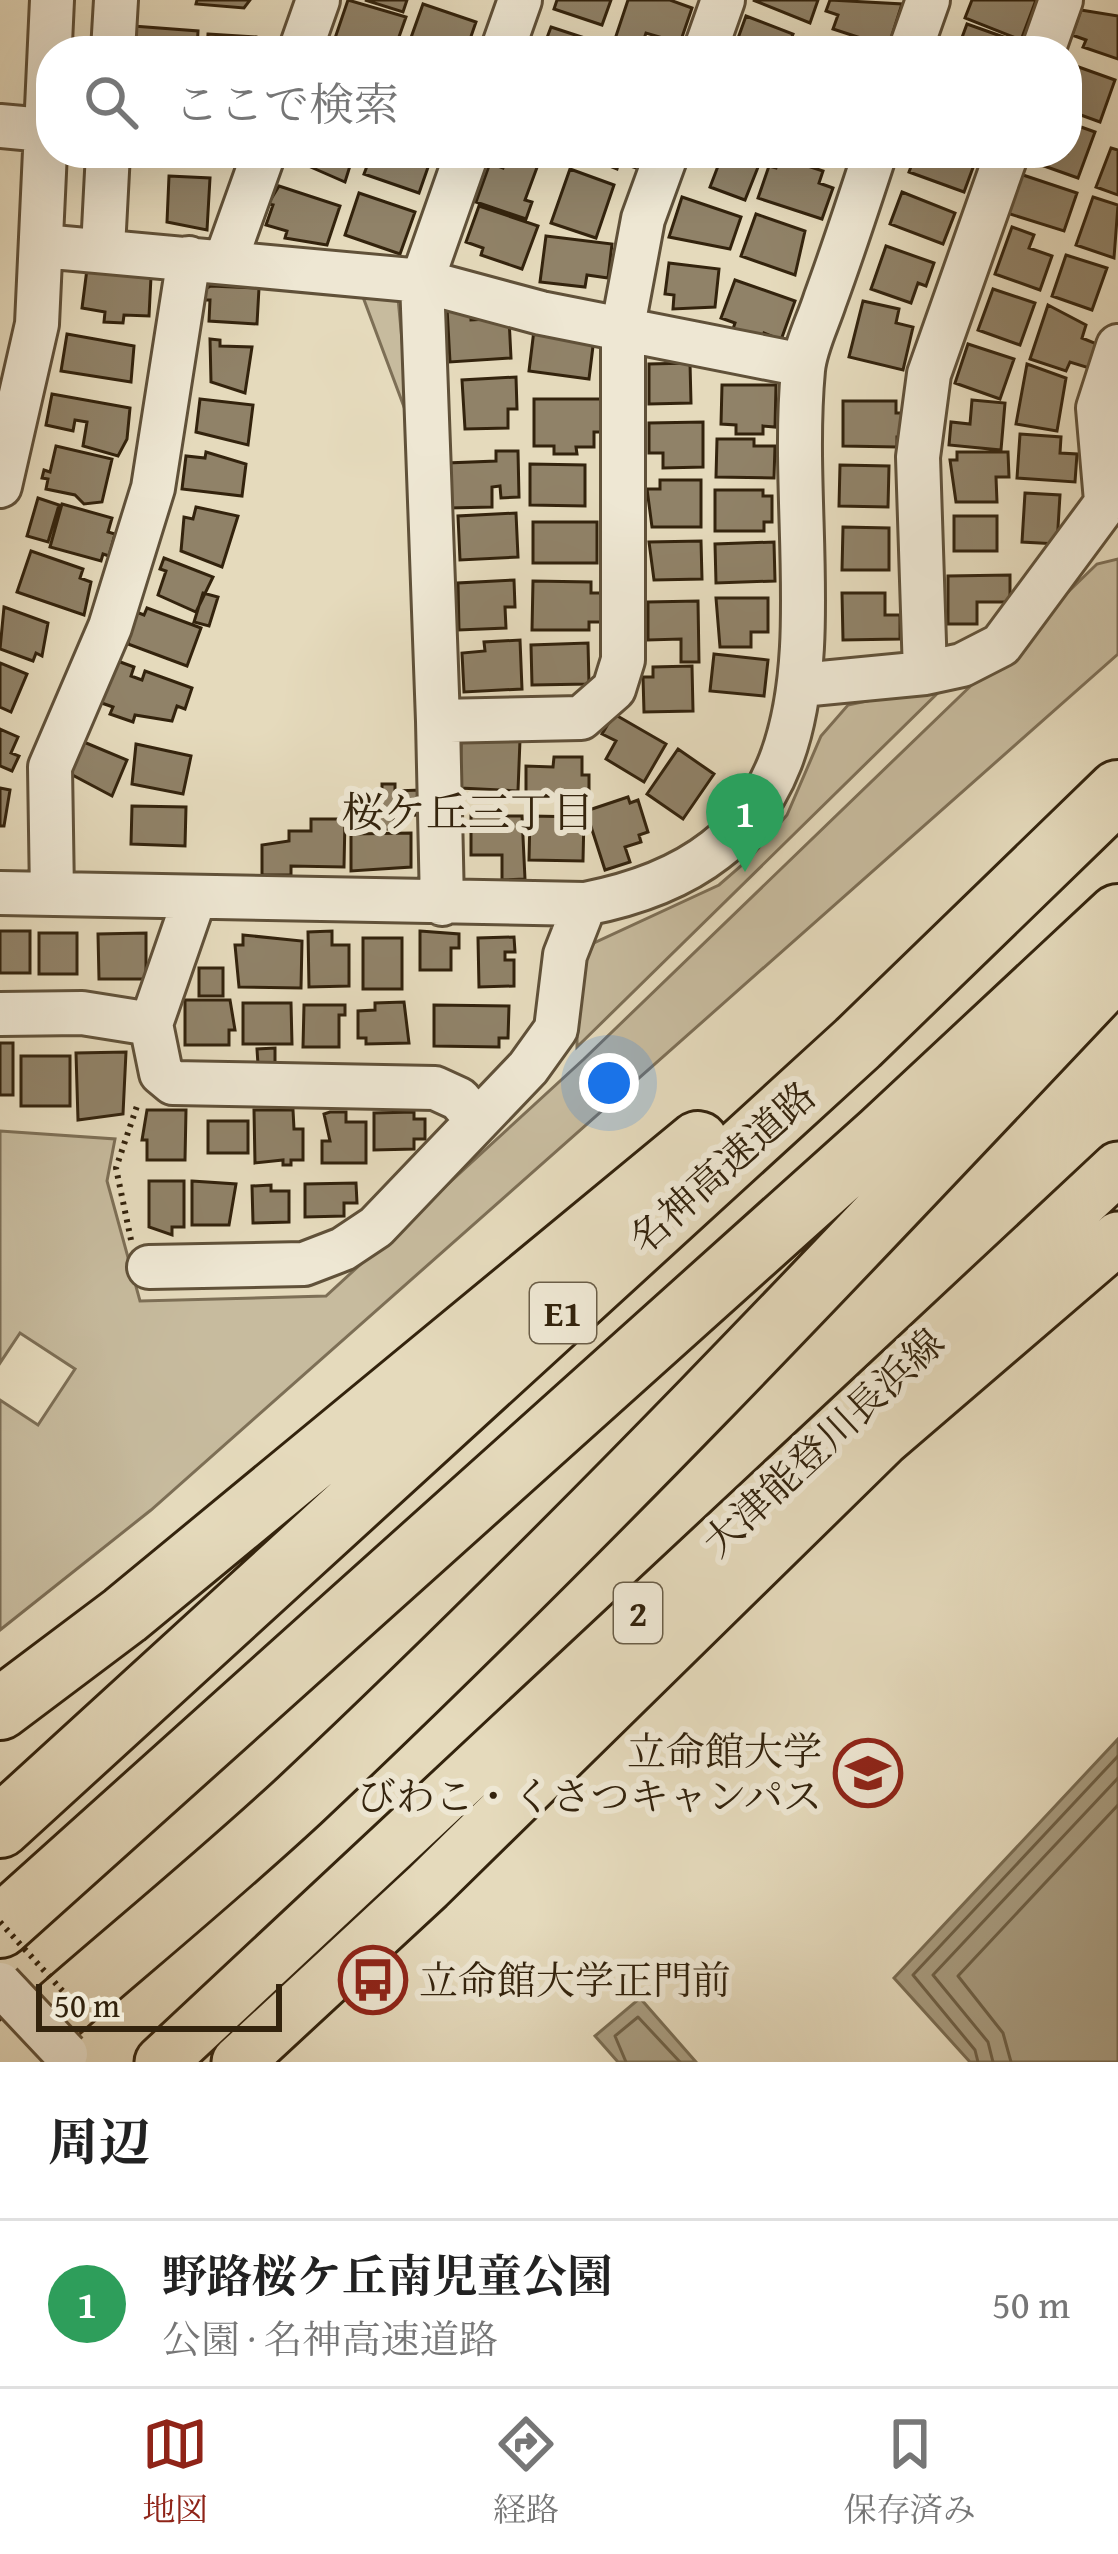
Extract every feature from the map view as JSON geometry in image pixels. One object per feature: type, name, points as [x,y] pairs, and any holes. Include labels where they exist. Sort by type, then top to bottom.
[{"type":"highway","name":"名神高速道路","points":[[0,1827],[858,1042],[1118,790]]},
{"type":"highway","name":"E1","points":[[0,1924],[882,1135],[1118,914]]},
{"type":"highway","points":[[0,2062],[298,1802],[445,1658],[784,1320],[1118,966]]},
{"type":"highway","points":[[0,1709],[125,1615],[681,1152],[858,1042]]},
{"type":"main road","name":"大津能登川長浜線","points":[[161,2062],[1118,1168]]},
{"type":"main road","name":"大津能登川長浜線","points":[[238,2062],[428,1886],[883,1440],[1118,1238]]},
{"type":"street","points":[[50,36],[52,0]]},
{"type":"street","points":[[114,36],[116,0]]},
{"type":"street","points":[[305,36],[318,0]]},
{"type":"street","points":[[507,36],[520,0]]},
{"type":"street","points":[[710,36],[723,0]]},
{"type":"street","points":[[915,36],[928,0]]},
{"type":"street","points":[[1048,36],[1061,0]]},
{"type":"street","points":[[0,126],[36,129]]},
{"type":"street","points":[[0,486],[15,347],[42,246],[43,168]]},
{"type":"street","points":[[103,248],[107,168]]},
{"type":"street","points":[[52,894],[50,767],[110,627],[153,488],[207,260],[255,168]]},
{"type":"street","points":[[442,904],[422,281],[462,168]]},
{"type":"street","points":[[438,721],[580,718],[614,688],[623,645],[623,326],[643,219],[662,168]]},
{"type":"street","points":[[0,893],[584,904],[648,889],[683,872],[743,824],[783,759],[801,685],[802,365],[870,168]]},
{"type":"street","points":[[925,673],[918,457],[929,374],[1002,168]]},
{"type":"street","points":[[42,246],[103,248],[422,281],[541,313],[802,365]]},
{"type":"street","points":[[801,685],[925,673],[962,664],[1001,644],[1112,494],[1098,408],[1118,346]]},
{"type":"street","points":[[195,897],[151,1024],[161,1073],[173,1083],[435,1088],[459,1099],[476,1118]]},
{"type":"street","points":[[149,1268],[304,1264],[343,1250],[376,1227],[528,1068],[556,1029],[565,955],[584,904]]},
{"type":"street","points":[[0,1014],[82,1013],[151,1024]]},
{"type":"street","points":[[0,1984],[70,2058]]},
{"type":"path","points":[[149,1268],[134,1251],[116,1168],[137,1105],[161,1073]]},
{"type":"path","points":[[0,1924],[82,2012]]},
{"type":"shaded area","points":[[363,297],[398,298],[410,423]]},
{"type":"shaded area","points":[[1118,559],[1118,654],[151,1510],[0,1630],[0,1400],[38,1425],[75,1369],[20,1333],[0,1363],[0,1131],[115,1139],[107,1181],[140,1301],[326,1296],[584,1059],[1097,564]]},
{"type":"shaded area","points":[[947,684],[577,1047],[577,971],[594,943],[719,885],[749,859],[787,815],[821,736],[848,705]]},
{"type":"water","points":[[1118,1739],[1118,2062],[970,2062],[894,1978]]},
{"type":"water","points":[[640,1998],[696,2062],[618,2062],[595,2036]]},
{"type":"building","points":[[197,0],[250,0],[244,8],[196,4]]},
{"type":"building","points":[[348,0],[406,17],[399,36],[336,36]]},
{"type":"building","points":[[365,0],[407,0],[403,12]]},
{"type":"building","points":[[557,0],[611,0],[602,25],[554,9]]},
{"type":"building","points":[[628,0],[670,0],[692,8],[682,36],[616,36]]},
{"type":"building","points":[[753,0],[818,0],[810,23]]},
{"type":"building","points":[[830,0],[902,4],[892,36],[855,36],[833,29],[838,15],[826,11]]},
{"type":"building","points":[[972,0],[1036,0],[1022,36],[965,18]]},
{"type":"building","points":[[423,4],[476,22],[471,36],[412,36]]},
{"type":"building","points":[[1081,10],[1118,16],[1118,59],[1083,47],[1086,40],[1072,35]]},
{"type":"building","points":[[746,16],[793,34],[792,36],[739,36]]},
{"type":"building","points":[[967,24],[1001,36],[963,36]]},
{"type":"building","points":[[133,26],[198,31],[198,36],[132,36]]},
{"type":"building","points":[[551,27],[579,36],[548,36]]},
{"type":"building","points":[[1082,68],[1115,80],[1100,122],[1082,115]]},
{"type":"building","points":[[1082,127],[1095,132],[1082,167]]},
{"type":"building","points":[[1111,148],[1118,150],[1118,195],[1096,187]]},
{"type":"building","points":[[313,168],[349,168],[345,182]]},
{"type":"building","points":[[366,168],[428,168],[419,193],[364,174]]},
{"type":"building","points":[[488,168],[537,168],[525,200],[532,202],[526,219],[476,202]]},
{"type":"building","points":[[717,168],[758,168],[745,200],[710,187]]},
{"type":"building","points":[[768,168],[814,168],[823,171],[819,183],[833,188],[822,219],[758,198]]},
{"type":"building","points":[[910,168],[973,168],[964,192],[909,172]]},
{"type":"building","points":[[1050,168],[1082,168],[1078,178]]},
{"type":"building","points":[[570,169],[614,185],[596,238],[551,223]]},
{"type":"building","points":[[1020,174],[1077,193],[1064,231],[1007,213]]},
{"type":"building","points":[[169,176],[210,178],[207,230],[167,222]]},
{"type":"building","points":[[279,186],[340,206],[327,245],[285,238],[287,231],[266,225],[273,205],[268,204]]},
{"type":"building","points":[[902,192],[955,213],[943,244],[890,224]]},
{"type":"building","points":[[359,193],[415,212],[400,254],[345,235]]},
{"type":"building","points":[[682,197],[741,217],[730,249],[669,237]]},
{"type":"building","points":[[1093,197],[1118,205],[1114,258],[1076,245]]},
{"type":"building","points":[[479,206],[538,226],[522,269],[481,255],[483,248],[466,242]]},
{"type":"building","points":[[756,214],[805,231],[795,275],[741,256]]},
{"type":"building","points":[[1012,227],[1034,235],[1029,248],[1052,256],[1040,290],[995,274]]},
{"type":"building","points":[[546,236],[612,244],[608,278],[587,275],[585,287],[540,282]]},
{"type":"building","points":[[886,246],[934,263],[926,286],[918,283],[911,303],[871,289]]},
{"type":"building","points":[[1066,255],[1107,268],[1092,310],[1052,296]]},
{"type":"building","points":[[669,263],[719,269],[715,307],[673,309],[674,295],[665,294]]},
{"type":"building","points":[[87,269],[151,277],[149,316],[124,315],[123,323],[104,322],[105,312],[82,308]]},
{"type":"building","points":[[735,280],[795,301],[781,340],[764,333],[761,342],[732,332],[735,323],[721,318]]},
{"type":"building","points":[[211,286],[259,288],[257,324],[209,321],[210,300],[202,300],[203,290]]},
{"type":"building","points":[[993,289],[1035,303],[1020,345],[978,330]]},
{"type":"building","points":[[863,301],[899,309],[896,323],[913,327],[903,370],[849,357]]},
{"type":"building","points":[[1048,305],[1086,325],[1082,338],[1097,344],[1089,368],[1070,362],[1066,371],[1030,359]]},
{"type":"building","points":[[471,307],[471,320],[509,318],[511,358],[450,362],[447,308]]},
{"type":"building","points":[[534,330],[594,338],[589,379],[529,371]]},
{"type":"building","points":[[67,334],[134,346],[131,382],[61,371]]},
{"type":"building","points":[[210,339],[220,340],[220,346],[252,347],[245,393],[211,382]]},
{"type":"building","points":[[968,344],[1014,359],[1000,399],[955,383]]},
{"type":"building","points":[[690,363],[691,403],[649,404],[649,364]]},
{"type":"building","points":[[1027,364],[1066,378],[1057,431],[1016,424]]},
{"type":"building","points":[[516,377],[517,409],[508,409],[508,428],[465,429],[462,380]]},
{"type":"building","points":[[722,385],[776,385],[775,427],[763,426],[763,434],[736,434],[736,425],[721,424]]},
{"type":"building","points":[[52,394],[130,408],[127,439],[118,456],[83,446],[87,422],[75,420],[73,431],[46,425]]},
{"type":"building","points":[[200,399],[253,405],[248,445],[196,432]]},
{"type":"building","points":[[534,399],[605,399],[605,432],[594,432],[594,447],[576,447],[577,454],[554,454],[554,446],[534,446]]},
{"type":"building","points":[[972,400],[1005,403],[1001,450],[949,445],[951,422],[970,424]]},
{"type":"building","points":[[843,401],[896,401],[896,413],[906,413],[906,437],[897,437],[897,447],[843,446]]},
{"type":"building","points":[[703,422],[703,467],[663,468],[663,453],[649,453],[649,423]]},
{"type":"building","points":[[1020,434],[1061,437],[1060,453],[1077,454],[1075,482],[1017,478]]},
{"type":"building","points":[[717,439],[754,439],[754,446],[775,446],[774,478],[716,477]]},
{"type":"building","points":[[56,446],[112,459],[102,502],[84,504],[75,495],[46,489],[48,479],[42,478],[44,470],[50,472]]},
{"type":"building","points":[[496,451],[518,451],[519,497],[501,498],[500,486],[492,487],[492,507],[449,508],[447,463],[496,461]]},
{"type":"building","points":[[206,452],[246,464],[242,496],[182,489],[186,456],[205,458]]},
{"type":"building","points":[[957,452],[1008,452],[1009,477],[996,477],[997,502],[956,502],[950,460],[957,460]]},
{"type":"building","points":[[530,464],[585,465],[585,506],[530,505]]},
{"type":"building","points":[[840,465],[889,466],[888,507],[839,506]]},
{"type":"building","points":[[660,480],[701,480],[701,527],[652,527],[647,489],[660,489]]},
{"type":"building","points":[[715,490],[763,490],[763,496],[772,496],[772,522],[764,522],[764,531],[715,531]]},
{"type":"building","points":[[1025,493],[1060,495],[1057,544],[1022,542]]},
{"type":"building","points":[[38,498],[59,505],[48,542],[27,536]]},
{"type":"building","points":[[62,504],[112,518],[108,532],[115,534],[109,556],[103,554],[101,561],[50,547]]},
{"type":"building","points":[[196,507],[238,516],[222,567],[181,551],[184,517],[193,519]]},
{"type":"building","points":[[516,513],[518,557],[460,560],[458,516]]},
{"type":"building","points":[[954,516],[997,516],[997,551],[954,551]]},
{"type":"building","points":[[533,522],[597,522],[597,563],[533,563]]},
{"type":"building","points":[[843,527],[889,528],[889,570],[842,570]]},
{"type":"building","points":[[701,541],[702,579],[654,580],[649,542]]},
{"type":"building","points":[[774,542],[775,581],[716,583],[715,544]]},
{"type":"building","points":[[31,551],[83,569],[80,578],[91,582],[84,615],[17,592]]},
{"type":"building","points":[[164,558],[213,577],[196,612],[158,595],[166,571],[160,569]]},
{"type":"building","points":[[1010,575],[1010,602],[977,602],[977,624],[948,624],[948,576]]},
{"type":"building","points":[[514,580],[515,607],[505,607],[506,628],[459,630],[458,583]]},
{"type":"building","points":[[533,581],[591,582],[591,593],[602,593],[602,622],[589,622],[589,630],[532,630]]},
{"type":"building","points":[[203,593],[218,597],[209,626],[194,622]]},
{"type":"building","points":[[842,593],[885,593],[885,615],[900,615],[900,639],[843,640]]},
{"type":"building","points":[[716,598],[768,598],[768,632],[751,632],[751,647],[720,647]]},
{"type":"building","points":[[698,601],[699,662],[681,662],[681,639],[648,640],[648,602]]},
{"type":"building","points":[[4,607],[48,623],[42,656],[36,653],[33,661],[0,649]]},
{"type":"building","points":[[147,608],[201,628],[187,666],[128,644],[134,611],[144,615]]},
{"type":"building","points":[[520,640],[522,689],[464,692],[462,653],[485,651],[484,642]]},
{"type":"building","points":[[588,643],[589,684],[532,685],[531,645]]},
{"type":"building","points":[[714,654],[768,660],[764,696],[710,691]]},
{"type":"building","points":[[112,659],[134,667],[131,676],[142,680],[145,671],[192,688],[185,709],[177,706],[172,721],[135,715],[133,722],[110,714],[113,707],[96,701]]},
{"type":"building","points":[[0,663],[27,674],[11,712],[0,707]]},
{"type":"building","points":[[692,666],[693,711],[644,712],[643,677],[653,677],[653,667]]},
{"type":"building","points":[[614,714],[666,744],[644,782],[606,759],[616,741],[602,734]]},
{"type":"building","points":[[0,729],[18,737],[11,753],[19,756],[12,771],[0,766]]},
{"type":"building","points":[[461,738],[520,740],[518,791],[460,788]]},
{"type":"building","points":[[79,740],[127,760],[112,796],[65,771]]},
{"type":"building","points":[[136,744],[191,756],[183,794],[132,784]]},
{"type":"building","points":[[678,749],[714,774],[683,819],[647,794]]},
{"type":"building","points":[[554,757],[582,757],[582,775],[589,775],[589,800],[526,799],[526,766],[553,767]]},
{"type":"building","points":[[382,784],[395,784],[395,791],[420,790],[417,815],[394,816],[394,829],[352,829],[351,797],[382,792]]},
{"type":"building","points":[[0,788],[10,790],[4,826],[0,826]]},
{"type":"building","points":[[628,797],[630,803],[638,800],[648,832],[639,835],[641,842],[625,847],[630,862],[605,870],[586,811]]},
{"type":"building","points":[[132,806],[186,807],[185,846],[131,844]]},
{"type":"building","points":[[471,816],[522,816],[525,879],[502,880],[502,855],[471,855]]},
{"type":"building","points":[[530,816],[584,817],[583,861],[529,860]]},
{"type":"building","points":[[311,819],[345,819],[344,867],[291,866],[291,875],[262,875],[262,845],[289,841],[289,831],[311,831]]},
{"type":"building","points":[[411,833],[411,867],[351,871],[351,834]]},
{"type":"building","points":[[0,931],[30,931],[30,973],[0,973]]},
{"type":"building","points":[[332,931],[332,945],[349,945],[349,986],[309,987],[308,932]]},
{"type":"building","points":[[420,931],[459,934],[459,948],[451,948],[451,970],[420,970]]},
{"type":"building","points":[[39,933],[77,933],[77,974],[39,974]]},
{"type":"building","points":[[146,933],[146,979],[99,979],[98,934]]},
{"type":"building","points":[[243,935],[302,941],[301,988],[239,987],[235,945],[243,945]]},
{"type":"building","points":[[514,937],[515,952],[505,952],[505,960],[514,960],[514,986],[479,987],[478,938]]},
{"type":"building","points":[[363,938],[402,938],[402,989],[363,989]]},
{"type":"building","points":[[199,968],[223,968],[223,996],[199,996]]},
{"type":"building","points":[[185,1000],[230,1000],[235,1030],[229,1030],[229,1045],[185,1045]]},
{"type":"building","points":[[404,1002],[409,1043],[366,1044],[366,1038],[358,1038],[358,1011],[375,1010],[375,1003]]},
{"type":"building","points":[[243,1003],[291,1003],[292,1044],[243,1044]]},
{"type":"building","points":[[304,1005],[345,1005],[345,1015],[339,1015],[339,1047],[303,1047]]},
{"type":"building","points":[[434,1005],[509,1006],[508,1038],[499,1038],[499,1047],[434,1046]]},
{"type":"building","points":[[0,1043],[13,1043],[13,1095],[0,1095]]},
{"type":"building","points":[[275,1048],[275,1064],[258,1065],[257,1049]]},
{"type":"building","points":[[126,1052],[123,1114],[78,1120],[76,1053]]},
{"type":"building","points":[[21,1056],[70,1056],[70,1106],[21,1106]]},
{"type":"building","points":[[147,1110],[186,1110],[185,1160],[147,1160],[147,1140],[142,1140]]},
{"type":"building","points":[[254,1110],[293,1110],[294,1129],[303,1129],[303,1160],[291,1160],[291,1165],[283,1165],[283,1160],[255,1163]]},
{"type":"building","points":[[346,1112],[346,1122],[366,1122],[366,1163],[322,1163],[322,1141],[330,1141],[324,1114]]},
{"type":"building","points":[[414,1112],[414,1119],[425,1119],[425,1139],[414,1139],[414,1149],[374,1150],[374,1113]]},
{"type":"building","points":[[208,1121],[248,1121],[248,1153],[208,1153]]},
{"type":"building","points":[[149,1181],[184,1181],[184,1227],[172,1227],[172,1235],[149,1227]]},
{"type":"building","points":[[192,1181],[236,1184],[229,1225],[192,1225]]},
{"type":"building","points":[[356,1183],[357,1203],[344,1203],[344,1216],[305,1217],[305,1184]]},
{"type":"building","points":[[271,1185],[271,1191],[289,1191],[289,1222],[253,1223],[252,1186]]},
{"type":"place","name":"野路桜ケ丘南児童公園","points":[[745,872]]},
{"type":"place","name":"立命館大学 びわこ・くさつキャンパス","points":[[868,1773]]},
{"type":"place","name":"立命館大学正門前","points":[[373,1980]]},
{"type":"district","name":"桜ケ丘三丁目","points":[[468,812]]}]
